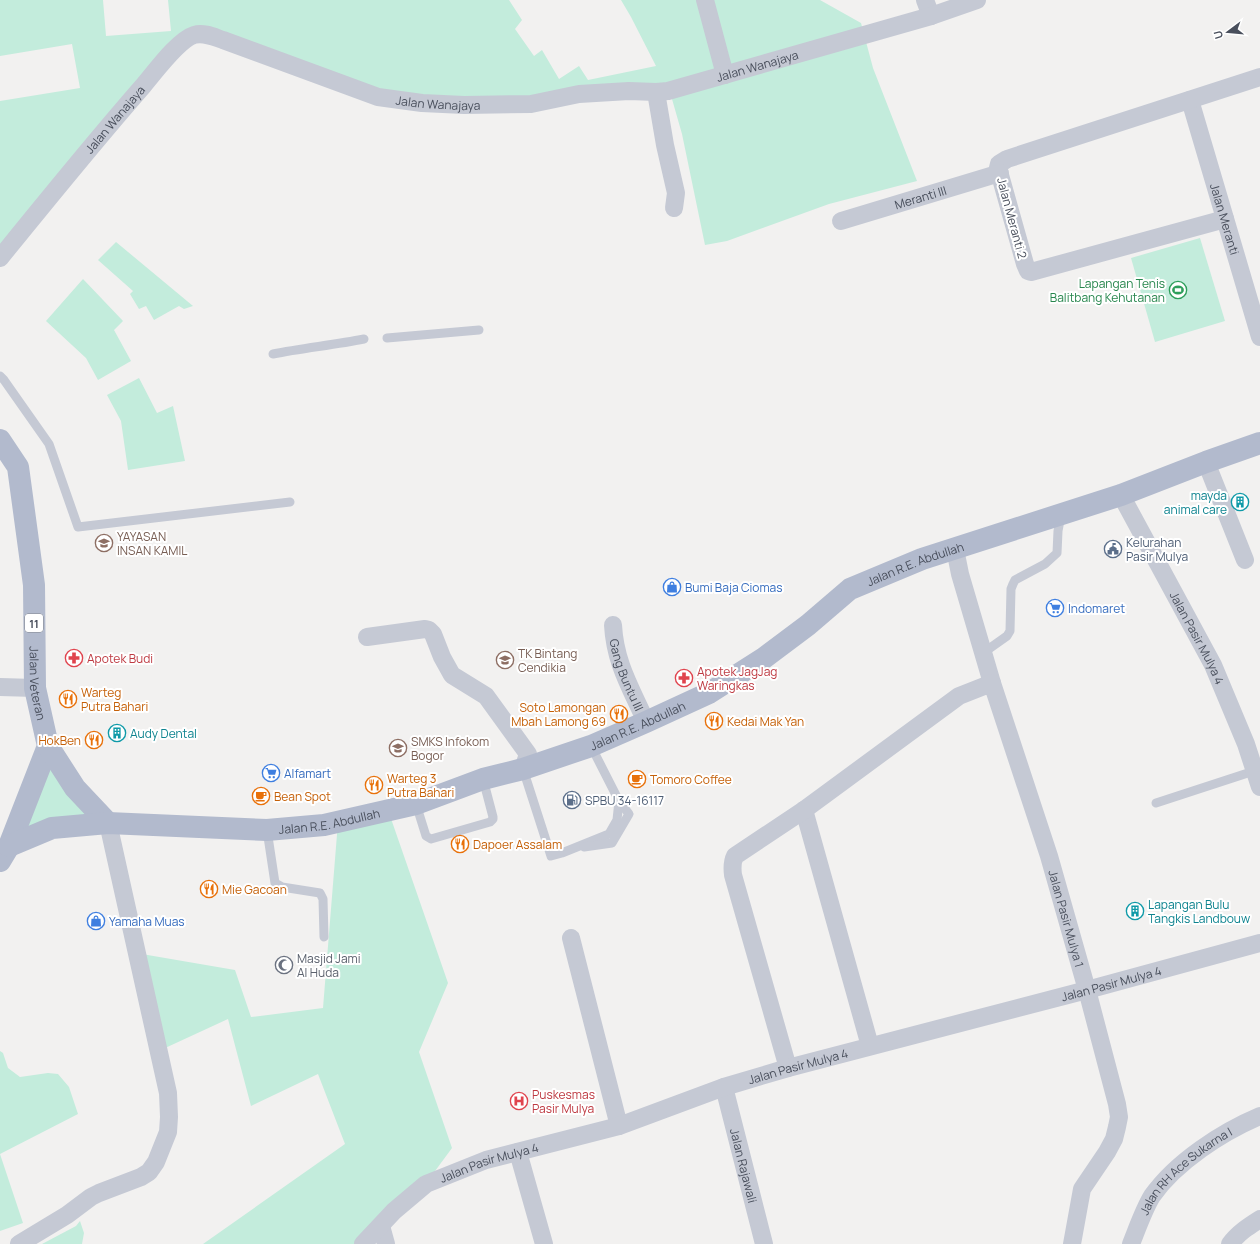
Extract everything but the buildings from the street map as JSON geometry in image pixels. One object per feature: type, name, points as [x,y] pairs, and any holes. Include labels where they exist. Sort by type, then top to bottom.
[{"type":"main road","name":"Jalan Veteran","points":[[0,440],[18,467],[34,585],[35,688],[48,746]]},
{"type":"main road","name":"Jalan R.E. Abdullah","points":[[5,853],[52,828],[108,823],[267,830],[324,826],[416,804],[483,779],[523,769],[590,746],[709,693],[764,658],[808,625],[850,589],[922,559],[1121,495],[1260,443]]},
{"type":"main road","points":[[5,853],[25,807],[48,746]]},
{"type":"main road","points":[[48,746],[75,788],[108,823]]},
{"type":"street","points":[[705,0],[726,75]]},
{"type":"street","name":"Jalan Wanajaya","points":[[0,258],[84,154],[166,59],[182,42],[194,35],[204,34],[224,40],[378,97],[422,103],[464,105],[531,104],[579,94],[668,91],[726,75],[928,8],[976,0]]},
{"type":"street","name":"Jalan Meranti 2","points":[[1225,219],[1031,272],[1028,271],[1025,264],[998,168],[999,164],[1007,159],[1260,76]]},
{"type":"street","points":[[656,92],[665,144],[676,193],[674,208]]},
{"type":"street","name":"Jalan Meranti","points":[[1190,100],[1260,337]]},
{"type":"street","name":"Meranti III","points":[[841,221],[1000,173]]},
{"type":"street","points":[[1206,462],[1227,511],[1245,560]]},
{"type":"street","name":"Jalan Pasir Mulya 4","points":[[1121,495],[1253,742],[1257,779]]},
{"type":"street","name":"Jalan Pasir Mulya 1","points":[[955,548],[960,574],[992,683],[1049,856],[1087,990],[1117,1104],[1119,1117],[1114,1139],[1082,1189],[1072,1244]]},
{"type":"street","name":"Gang Buntu III","points":[[613,625],[618,657],[622,669],[646,722]]},
{"type":"street","points":[[367,638],[425,628],[429,630],[433,634],[442,658],[452,675],[486,696],[528,754],[523,769]]},
{"type":"street","points":[[788,1068],[733,875],[732,861],[739,852],[804,810],[959,696],[992,683]]},
{"type":"street","points":[[0,687],[35,688]]},
{"type":"street","points":[[804,810],[870,1046]]},
{"type":"street","points":[[18,1244],[67,1215],[91,1197],[141,1178],[156,1162],[168,1132],[168,1094],[108,823]]},
{"type":"street","points":[[571,938],[619,1126]]},
{"type":"street","name":"Jalan Pasir Mulya 4","points":[[363,1244],[394,1212],[426,1184],[486,1160],[619,1126],[724,1088],[788,1068],[1260,943]]},
{"type":"street","name":"Jalan Rajawali","points":[[724,1088],[764,1244]]},
{"type":"street","name":"Jalan RH Ace Sukarna I","points":[[1130,1244],[1151,1198],[1170,1174],[1211,1142],[1260,1116]]},
{"type":"street","points":[[518,1152],[544,1244]]},
{"type":"street","points":[[1230,1244],[1234,1237],[1260,1219]]},
{"type":"street","points":[[381,1226],[386,1244]]},
{"type":"lane","points":[[387,338],[479,330]]},
{"type":"lane","points":[[274,354],[364,339]]},
{"type":"lane","points":[[0,376],[49,444],[78,526],[290,502]]},
{"type":"lane","points":[[983,653],[1007,636],[1010,631],[1011,589],[1015,580],[1045,564],[1057,553],[1058,531],[1061,515]]},
{"type":"lane","points":[[523,769],[551,856],[562,853],[609,834],[617,820],[619,801],[590,746]]},
{"type":"lane","points":[[416,804],[426,836],[431,839],[490,822],[493,817],[483,779]]},
{"type":"lane","points":[[1156,803],[1257,779]]},
{"type":"lane","points":[[267,830],[275,883],[282,887],[320,893],[323,899],[324,937]]},
{"type":"green space","points":[[0,0],[103,0],[106,36],[171,31],[168,0],[509,0],[522,20],[515,29],[534,56],[542,50],[559,79],[579,66],[588,80],[656,66],[621,0],[820,0],[861,23],[873,68],[917,181],[829,204],[727,241],[705,245],[682,134],[672,99],[668,91],[531,104],[378,97],[194,35],[0,252],[0,101],[80,88],[72,44],[0,56]]},
{"type":"green space","name":"Lapangan Tenis Balitbang Kehutanan","points":[[1200,238],[1225,321],[1155,342],[1131,258]]},
{"type":"green space","points":[[116,242],[193,306],[184,309],[179,306],[154,320],[146,306],[139,309],[130,294],[133,291],[98,260]]},
{"type":"green space","points":[[83,279],[123,321],[114,330],[131,361],[98,380],[86,358],[46,321]]},
{"type":"green space","points":[[139,378],[157,413],[173,406],[185,461],[128,470],[121,421],[107,395]]},
{"type":"green space","points":[[48,746],[108,823],[9,846]]},
{"type":"green space","points":[[388,810],[448,983],[419,1052],[452,1148],[424,1186],[363,1244],[203,1244],[345,1144],[318,1074],[251,1106],[228,1019],[163,1049],[136,953],[235,970],[251,1017],[323,1008],[338,822]]},
{"type":"green space","points":[[0,1051],[3,1053],[8,1068],[20,1077],[48,1073],[58,1074],[69,1087],[78,1114],[0,1154]]},
{"type":"green space","points":[[0,1154],[23,1223],[0,1231]]},
{"type":"green space","points":[[80,1221],[84,1233],[82,1244],[42,1244],[76,1226]]},
{"type":"place","name":"Lapangan Tenis Balitbang Kehutanan","points":[[1178,290]]},
{"type":"place","name":"mayda animal care","points":[[1240,502]]},
{"type":"place","name":"YAYASAN INSAN KAMIL","points":[[104,543]]},
{"type":"place","name":"Kelurahan Pasir Mulya","points":[[1113,549]]},
{"type":"place","name":"Bumi Baja Ciomas","points":[[672,587]]},
{"type":"place","name":"Indomaret","points":[[1055,608]]},
{"type":"place","name":"Apotek Budi","points":[[74,658]]},
{"type":"place","name":"TK Bintang Cendikia","points":[[505,660]]},
{"type":"place","name":"Apotek JagJag Waringkas","points":[[684,678]]},
{"type":"place","name":"Warteg Putra Bahari","points":[[68,699]]},
{"type":"place","name":"Soto Lamongan Mbah Lamong 69","points":[[619,714]]},
{"type":"place","name":"Kedai Mak Yan","points":[[714,721]]},
{"type":"place","name":"Audy Dental","points":[[117,733]]},
{"type":"place","name":"HokBen","points":[[94,740]]},
{"type":"place","name":"SMKS Infokom Bogor","points":[[398,748]]},
{"type":"place","name":"Alfamart","points":[[271,773]]},
{"type":"place","name":"Tomoro Coffee","points":[[637,779]]},
{"type":"place","name":"Warteg 3 Putra Bahari","points":[[374,785]]},
{"type":"place","name":"Bean Spot","points":[[261,796]]},
{"type":"place","name":"SPBU 34-16117","points":[[572,800]]},
{"type":"place","name":"Dapoer Assalam","points":[[460,844]]},
{"type":"place","name":"Mie Gacoan","points":[[209,889]]},
{"type":"place","name":"Lapangan Bulu Tangkis Landbouw","points":[[1135,911]]},
{"type":"place","name":"Yamaha Muas","points":[[96,921]]},
{"type":"place","name":"Masjid Jami Al Huda","points":[[284,965]]},
{"type":"place","name":"Puskesmas Pasir Mulya","points":[[519,1101]]}]
